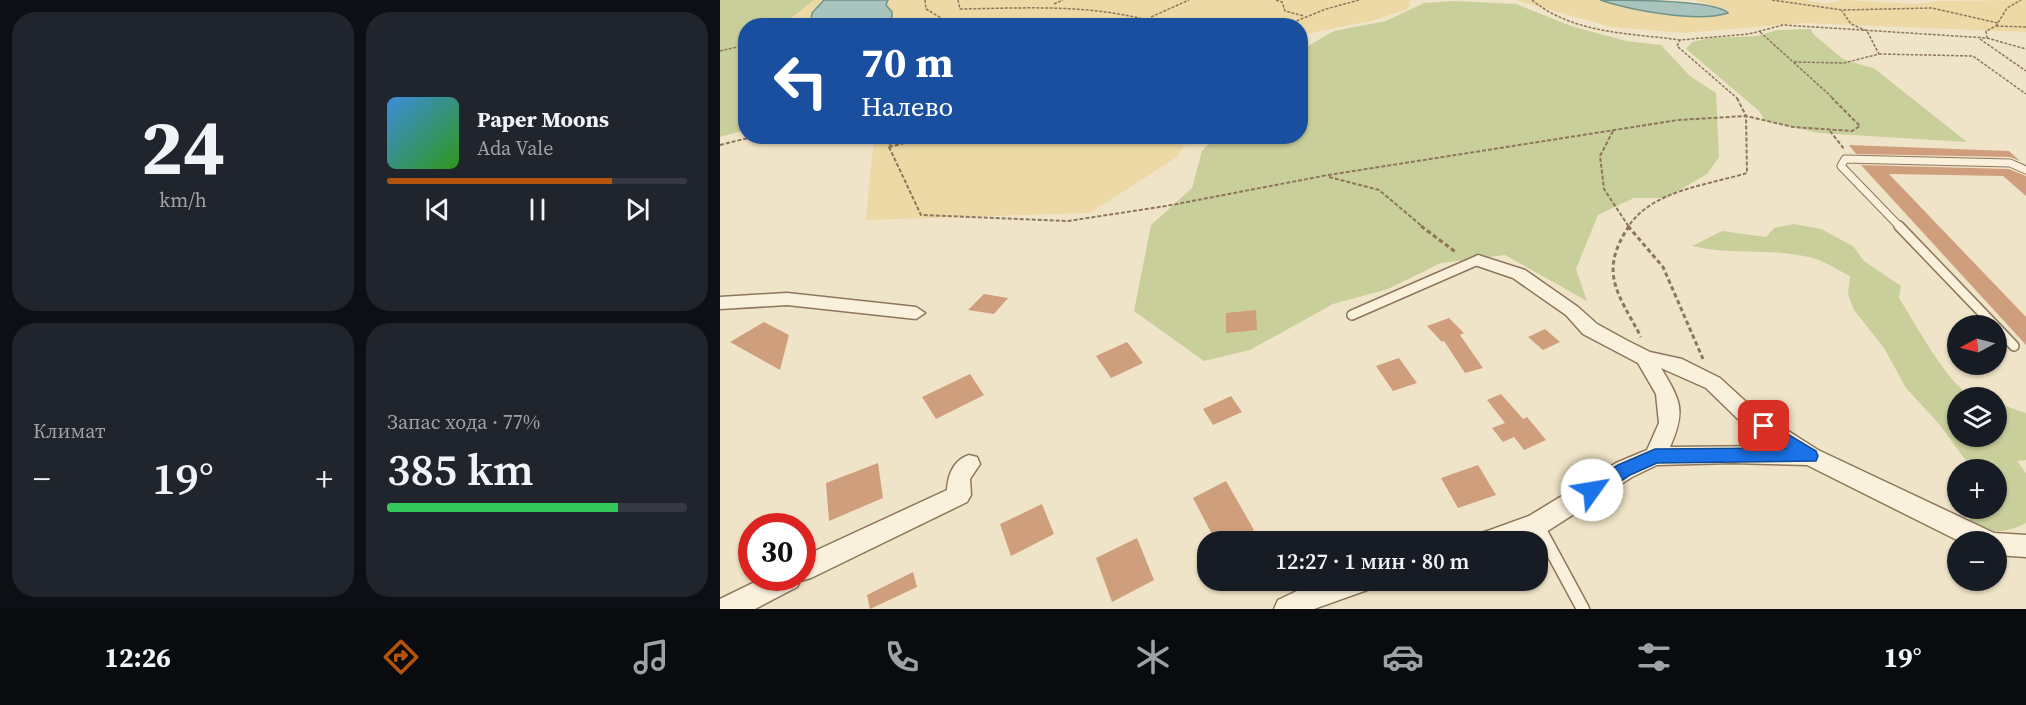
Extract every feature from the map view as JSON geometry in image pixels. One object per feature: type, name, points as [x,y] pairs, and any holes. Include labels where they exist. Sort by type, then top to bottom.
[{"type":"street","points":[[1478,260],[1520,274],[1572,311],[1590,329],[1645,358],[1675,364],[1713,383],[1748,416],[1810,456],[1964,531]]},
{"type":"street","points":[[720,303],[788,299],[916,313]]},
{"type":"street","points":[[1645,358],[1666,394],[1670,423],[1655,456]]},
{"type":"street","points":[[1518,531],[1537,524],[1624,470],[1655,456],[1732,454],[1810,456]]},
{"type":"street","points":[[816,563],[959,495],[959,477],[969,464]]},
{"type":"street","points":[[2007,545],[2026,546]]},
{"type":"street","points":[[728,609],[763,591]]},
{"type":"street","points":[[1287,609],[1327,591]]},
{"type":"lane","points":[[1985,315],[1841,166],[1845,159],[1852,159],[2010,163],[2026,170]]},
{"type":"lane","points":[[1352,315],[1478,260]]},
{"type":"lane","points":[[2007,338],[2014,346]]},
{"type":"lane","points":[[1537,524],[1582,609]]},
{"type":"path","points":[[925,0],[927,9],[942,18]]},
{"type":"path","points":[[958,0],[960,9],[1053,5],[1110,9],[1151,18],[1189,0]]},
{"type":"path","points":[[1052,0],[1060,2]]},
{"type":"path","points":[[1053,5],[1064,0]]},
{"type":"path","points":[[1276,0],[1282,2],[1285,11],[1305,17],[1359,0]]},
{"type":"path","points":[[1532,0],[1546,12],[1585,25],[1617,33],[1680,40],[1760,32],[1783,25],[1987,38],[2026,50]]},
{"type":"path","points":[[1772,0],[1842,10],[1932,8],[1997,24],[2026,27]]},
{"type":"path","points":[[1987,38],[1986,32],[1997,24],[2007,8],[2021,0]]},
{"type":"path","points":[[1842,10],[1851,24],[1867,31],[1879,54]]},
{"type":"path","points":[[890,144],[889,147],[921,215],[1068,220],[1166,206],[1459,153],[1678,120],[1746,116],[1793,128],[1852,131],[1860,126],[1760,32]]},
{"type":"path","points":[[1978,38],[2026,71]]},
{"type":"path","points":[[1645,358],[1652,357],[1615,287],[1611,256],[1627,225],[1644,207],[1676,194],[1747,173],[1748,161],[1744,140],[1746,116],[1741,101],[1686,56],[1677,46],[1680,40]]},
{"type":"path","points":[[720,51],[738,47]]},
{"type":"path","points":[[1792,62],[1844,63],[1879,54],[1973,56],[2026,94]]},
{"type":"path","points":[[1613,131],[1600,156],[1604,189],[1627,225],[1663,267],[1713,383]]},
{"type":"path","points":[[1830,131],[1852,159]]},
{"type":"path","points":[[720,145],[738,140]]},
{"type":"path","points":[[889,147],[901,144]]},
{"type":"path","points":[[1322,176],[1342,178],[1379,190],[1455,253],[1478,260]]},
{"type":"green space","points":[[720,0],[814,0],[792,18],[738,18],[738,132],[720,137]]},
{"type":"green space","points":[[1454,1],[1516,4],[1571,26],[1626,41],[1661,45],[1690,76],[1716,93],[1719,157],[1707,174],[1666,198],[1634,198],[1598,215],[1576,269],[1587,301],[1505,255],[1441,263],[1388,289],[1333,304],[1250,350],[1204,361],[1134,311],[1151,225],[1192,188],[1202,151],[1208,144],[1308,144],[1308,46],[1334,31],[1386,21],[1424,3]]},
{"type":"green space","points":[[1811,29],[1813,34],[1843,59],[1875,69],[1967,142],[1819,133],[1765,121],[1759,111],[1686,49],[1692,42],[1709,38],[1757,36],[1777,30]]},
{"type":"green space","points":[[1794,224],[1821,229],[1853,246],[1864,261],[1901,286],[1899,298],[1947,375],[1960,387],[1947,387],[1947,435],[1906,388],[1884,348],[1854,310],[1848,294],[1850,276],[1816,259],[1801,255],[1723,251],[1692,246],[1722,231],[1766,237],[1774,228]]},
{"type":"green space","points":[[2007,406],[2026,413],[2026,460],[2017,461],[2026,473],[2026,523],[2005,531],[1992,531],[1971,523],[1970,519],[2007,519],[2007,459],[1965,459],[1956,447],[2007,447]]},
{"type":"sand","points":[[814,0],[824,0],[812,13],[811,18],[793,18]]},
{"type":"sand","points":[[888,0],[1410,0],[1408,9],[1375,20],[1308,34],[1308,18],[882,18],[892,12],[886,5]]},
{"type":"sand","points":[[1516,0],[1600,0],[1630,9],[1706,16],[1722,15],[1728,10],[1694,0],[1805,0],[1827,4],[1844,0],[1915,4],[1938,1],[2026,0],[2026,32],[1805,23],[1683,33],[1611,27]]},
{"type":"sand","points":[[873,144],[1185,144],[1177,157],[1090,213],[866,220]]},
{"type":"water","points":[[824,0],[888,0],[886,5],[892,12],[892,18],[811,18],[812,13]]},
{"type":"water","points":[[1600,0],[1689,3],[1707,5],[1728,13],[1700,17],[1682,16],[1628,8]]},
{"type":"building","points":[[1849,145],[2009,151],[2020,161],[2010,157],[1856,154]]},
{"type":"building","points":[[1861,165],[2009,169],[2026,176],[2026,196],[2003,176],[1889,174],[2026,317],[2026,345],[2007,324],[2007,315],[1998,315]]},
{"type":"building","points":[[984,294],[1008,298],[994,314],[968,310]]},
{"type":"building","points":[[1256,310],[1257,330],[1226,333],[1226,313]]},
{"type":"building","points":[[1449,318],[1464,333],[1460,335],[1483,368],[1465,373],[1444,341],[1442,342],[1427,326]]},
{"type":"building","points":[[764,322],[789,335],[780,370],[730,342]]},
{"type":"building","points":[[1545,329],[1560,342],[1543,350],[1528,337]]},
{"type":"building","points":[[1127,342],[1143,363],[1111,378],[1096,356]]},
{"type":"building","points":[[1399,358],[1417,383],[1393,391],[1376,366]]},
{"type":"building","points":[[970,374],[984,395],[936,419],[922,397]]},
{"type":"building","points":[[1501,394],[1523,419],[1527,417],[1546,440],[1524,450],[1514,437],[1503,442],[1492,428],[1505,423],[1487,400]]},
{"type":"building","points":[[1231,396],[1242,412],[1213,425],[1203,409]]},
{"type":"building","points":[[878,463],[883,498],[829,521],[826,483]]},
{"type":"building","points":[[1478,465],[1496,495],[1458,508],[1441,478]]},
{"type":"building","points":[[1226,481],[1254,530],[1210,531],[1193,498]]},
{"type":"building","points":[[1042,504],[1054,534],[1011,556],[1000,524]]},
{"type":"building","points":[[1137,538],[1154,580],[1112,602],[1096,558]]},
{"type":"building","points":[[913,572],[917,587],[870,609],[867,595]]},
{"type":"route","points":[[1592,490],[1624,470],[1655,456],[1732,454],[1810,456],[1764,426]]}]
